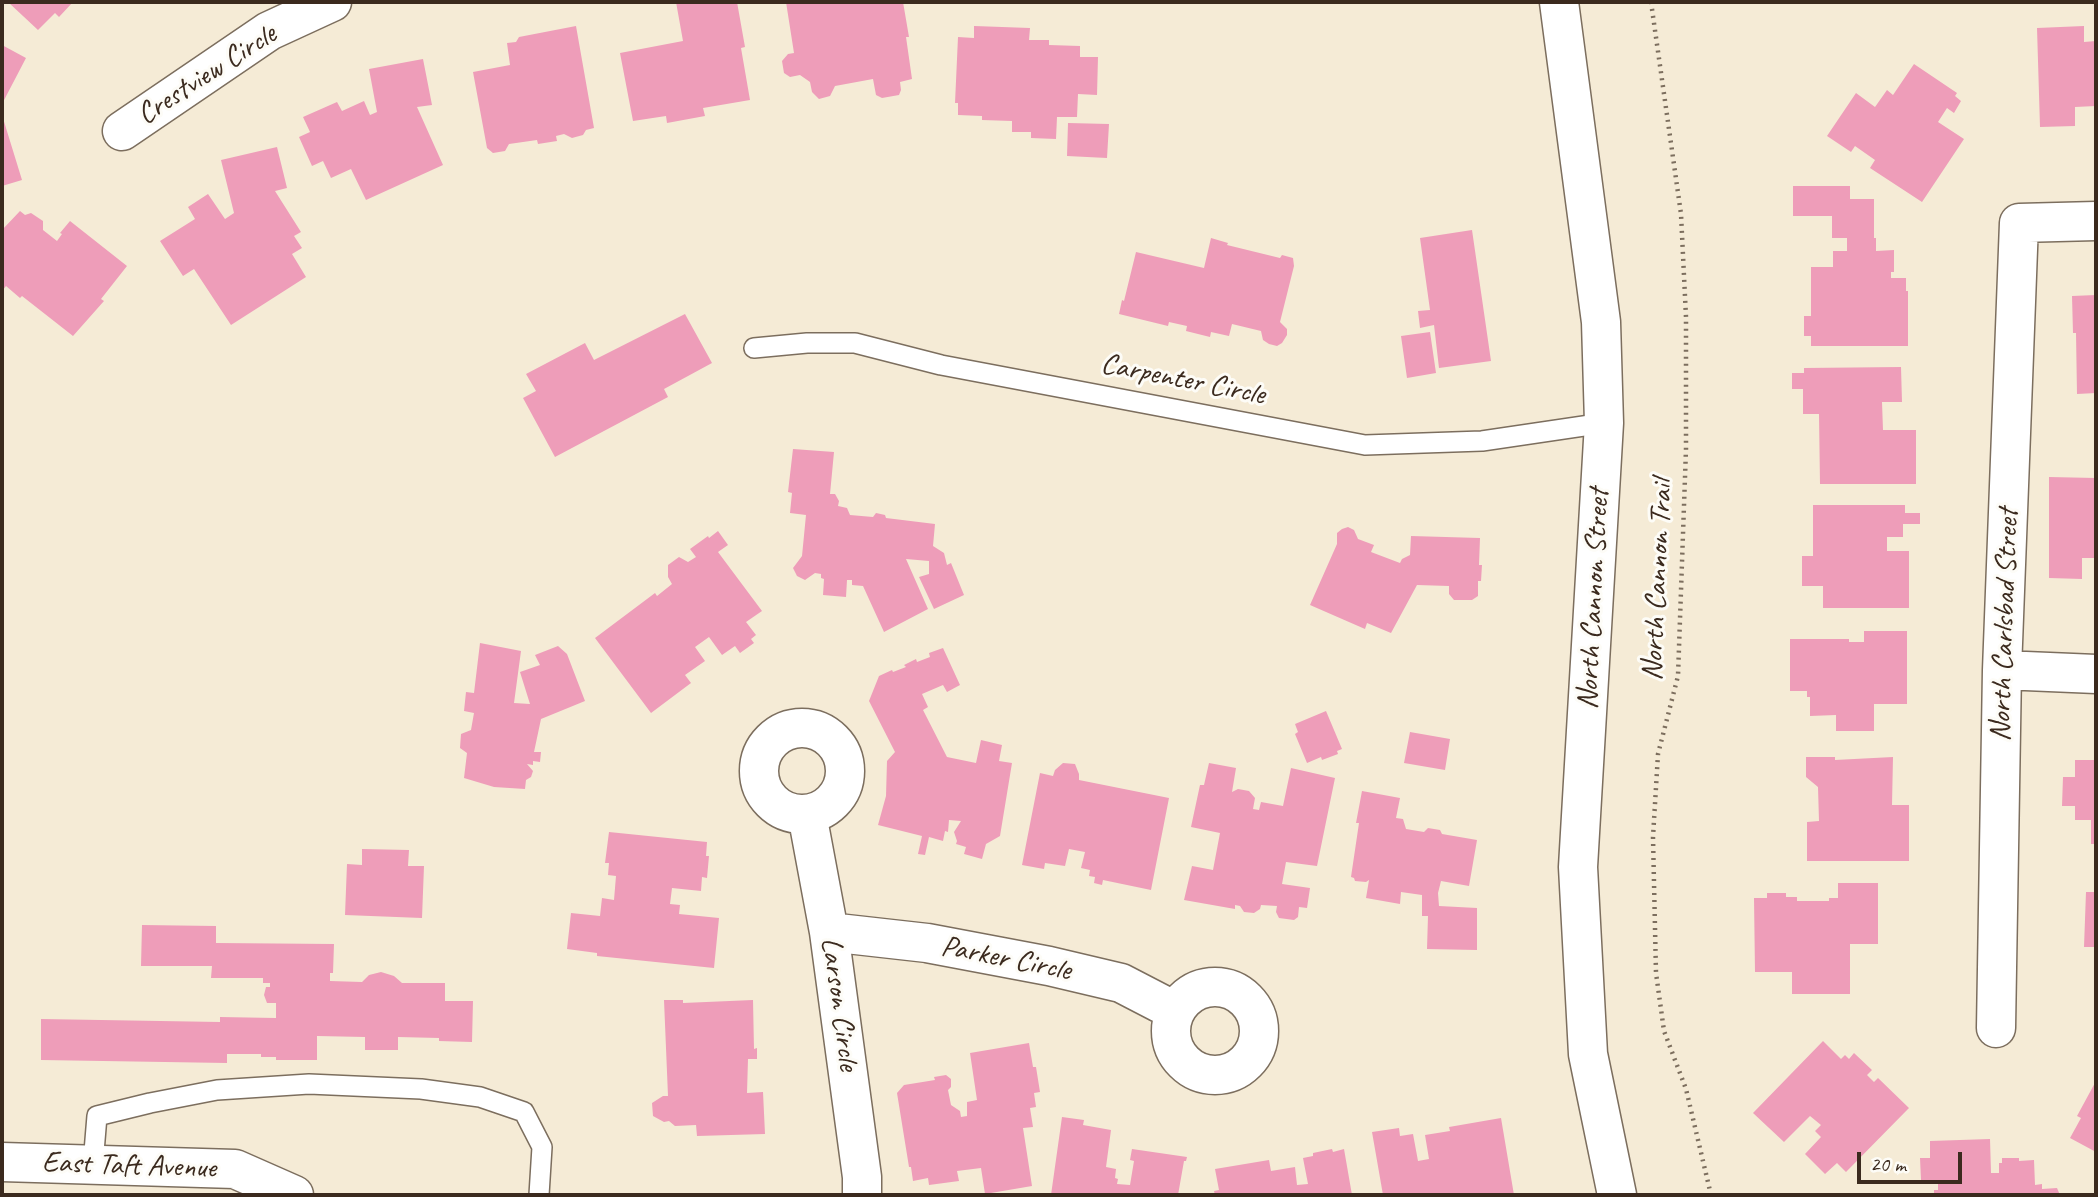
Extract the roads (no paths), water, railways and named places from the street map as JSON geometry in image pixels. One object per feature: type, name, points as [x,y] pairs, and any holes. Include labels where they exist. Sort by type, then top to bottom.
[{"type":"street","name":"Crestview Circle","points":[[122,131],[269,31],[332,2]]},
{"type":"street","name":"North Cannon Street","points":[[1559,2],[1601,322],[1604,422],[1578,867],[1588,1054],[1617,1195]]},
{"type":"street","name":"North Carlsbad Street","points":[[1997,1028],[2002,670],[2019,223],[2096,221]]},
{"type":"street","points":[[2002,670],[2096,674]]},
{"type":"street","name":"Larson Circle","points":[[807,814],[829,932],[862,1177],[862,1195]]},
{"type":"street","name":"Parker Circle","points":[[829,932],[927,943],[1122,983],[1175,1011]]},
{"type":"street","name":"East Taft Avenue","points":[[2,1162],[235,1169],[293,1195],[301,1195]]},
{"type":"lane","name":"Carpenter Circle","points":[[754,348],[807,343],[855,343],[941,365],[1365,445],[1482,441],[1604,422]]},
{"type":"lane","points":[[93,1164],[97,1116],[150,1103],[217,1090],[309,1084],[421,1089],[480,1097],[524,1112],[542,1147],[539,1195]]}]
